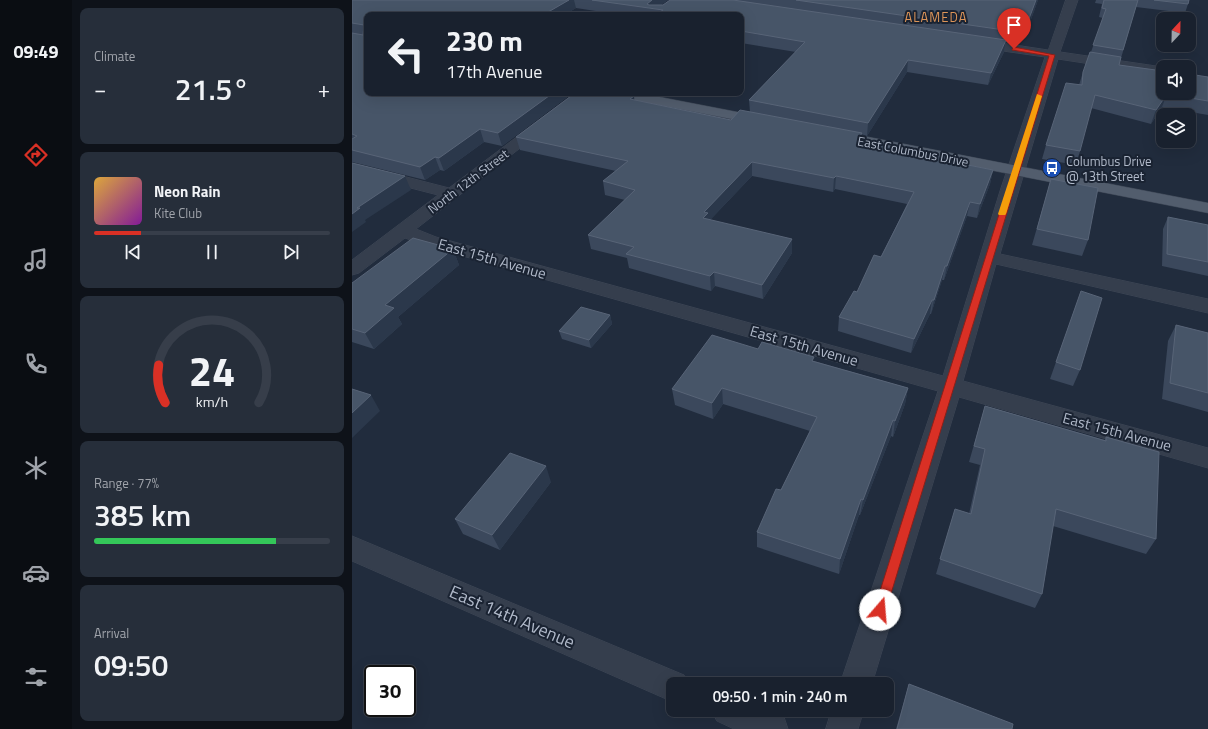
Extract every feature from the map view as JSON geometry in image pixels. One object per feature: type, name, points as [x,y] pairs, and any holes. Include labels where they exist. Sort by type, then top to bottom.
[{"type":"main road","points":[[632,96],[775,124]]},
{"type":"main road","name":"East Columbus Drive","points":[[814,131],[1208,208]]},
{"type":"street","points":[[858,677],[950,387],[1015,171],[1052,55],[1072,0]]},
{"type":"street","points":[[967,42],[1156,70]]},
{"type":"street","name":"North 12th Street","points":[[352,268],[580,96]]},
{"type":"street","points":[[352,168],[450,194]]},
{"type":"street","name":"East 15th Avenue","points":[[402,230],[430,242],[1208,458]]},
{"type":"street","points":[[989,257],[1208,306]]},
{"type":"street","name":"East 14th Avenue","points":[[352,548],[666,683]]},
{"type":"street","points":[[744,717],[772,729]]},
{"type":"street","points":[[842,729],[846,717]]},
{"type":"building","points":[[352,0],[569,0],[548,12],[364,12],[364,25],[352,23]]},
{"type":"building","points":[[592,0],[652,0],[647,4],[663,5],[670,0],[733,0],[1006,40],[991,73],[908,60],[868,123],[749,100],[805,42],[744,32],[744,12],[660,12],[663,10]]},
{"type":"building","points":[[796,0],[1036,0],[1027,24],[1015,23],[1011,31]]},
{"type":"building","points":[[1104,0],[1138,0],[1123,50],[1093,45],[1106,9],[1102,8]]},
{"type":"building","points":[[1154,0],[1189,0],[1188,4]]},
{"type":"building","points":[[364,25],[364,96],[549,96],[498,133],[480,129],[439,158],[435,157],[420,167],[352,150],[352,139],[357,136],[352,134],[352,33],[363,35]]},
{"type":"building","points":[[1090,52],[1121,57],[1119,65],[1156,70],[1156,100],[1163,100],[1156,110],[1095,95],[1080,151],[1046,145],[1066,83],[1082,85],[1083,72]]},
{"type":"building","points":[[1196,75],[1208,77],[1208,101],[1196,99]]},
{"type":"building","points":[[571,96],[634,96],[630,99],[731,120],[740,110],[862,133],[857,141],[940,156],[938,159],[993,170],[980,204],[970,202],[947,266],[945,266],[934,300],[932,300],[914,339],[839,317],[854,291],[857,292],[874,255],[881,257],[914,192],[836,176],[834,178],[752,162],[704,212],[708,213],[703,218],[792,239],[762,285],[714,272],[710,276],[626,254],[634,247],[588,235],[635,190],[603,181],[628,161],[516,137]]},
{"type":"building","points":[[352,163],[405,176],[357,208],[360,208],[352,214]]},
{"type":"building","points":[[1051,179],[1098,188],[1088,240],[1037,229]]},
{"type":"building","points":[[1168,217],[1208,225],[1208,262],[1167,254]]},
{"type":"building","points":[[413,238],[453,249],[385,305],[394,308],[365,333],[352,329],[352,283]]},
{"type":"building","points":[[1081,291],[1102,298],[1080,370],[1056,362]]},
{"type":"building","points":[[581,307],[610,315],[589,340],[559,331]]},
{"type":"building","points":[[1176,325],[1208,333],[1208,393],[1170,383]]},
{"type":"building","points":[[712,335],[758,349],[762,342],[814,357],[812,361],[908,388],[895,421],[893,420],[863,500],[861,499],[840,559],[757,532],[776,489],[781,490],[817,417],[722,388],[712,403],[672,389]]},
{"type":"building","points":[[352,389],[371,395],[352,413]]},
{"type":"building","points":[[985,406],[1106,441],[1106,437],[1159,452],[1156,539],[1056,509],[1042,594],[940,559],[955,509],[971,514],[985,449],[974,446]]},
{"type":"building","points":[[510,453],[546,466],[492,535],[455,519]]},
{"type":"building","points":[[909,684],[1013,724],[1012,729],[897,729]]},
{"type":"slow traffic","points":[[1002,214],[1039,96]]},
{"type":"place","name":"Columbus Drive @ 13th Street","points":[[1052,168]]},
{"type":"district","name":"ALAMEDA","points":[[936,17]]},
{"type":"route","points":[[880,610],[1052,55],[1014,49]]}]
